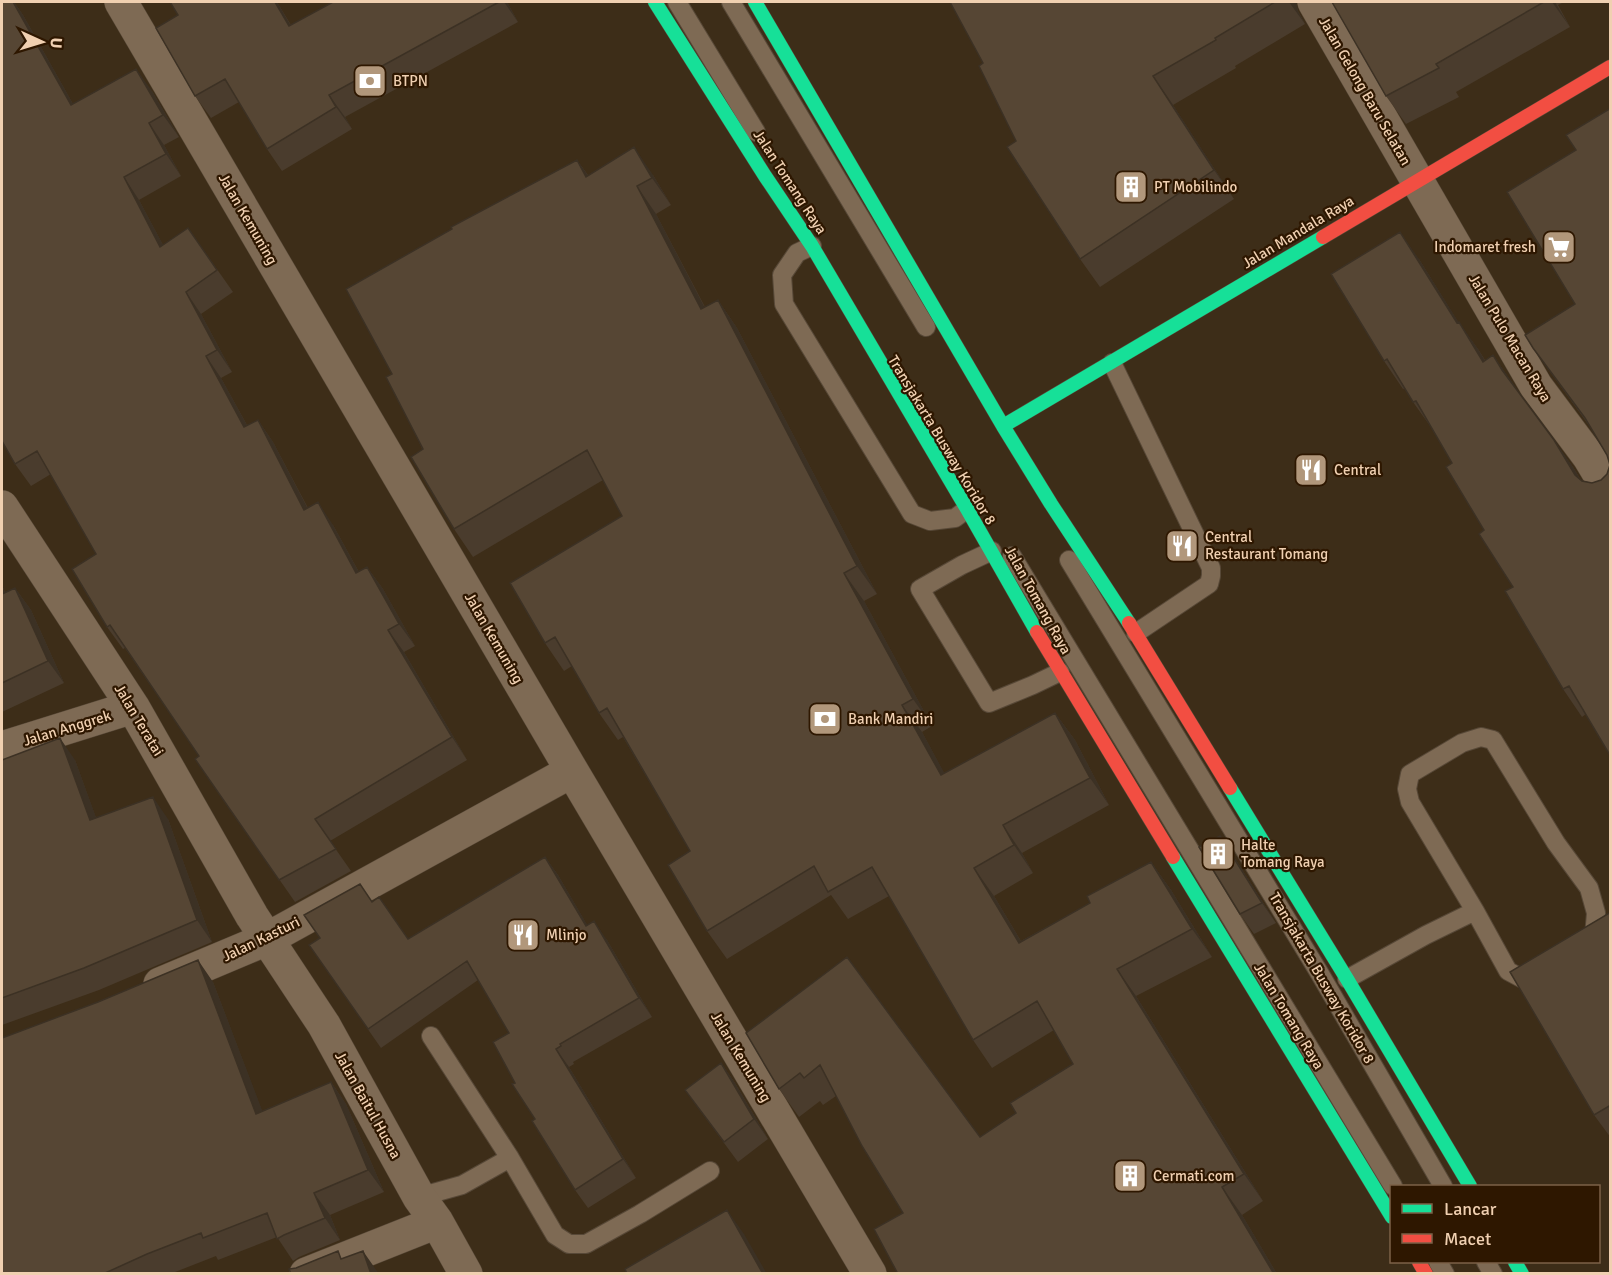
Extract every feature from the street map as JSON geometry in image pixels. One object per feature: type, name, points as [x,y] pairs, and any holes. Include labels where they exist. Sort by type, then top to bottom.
[{"type":"main road","name":"Jalan Tomang Raya","points":[[655,2],[812,246],[992,551],[1060,672],[1390,1214]]},
{"type":"main road","points":[[755,2],[1003,426],[1136,633],[1469,1185]]},
{"type":"main road","name":"Jalan Mandala Raya","points":[[1003,426],[1611,67]]},
{"type":"street","name":"Jalan Kemuning","points":[[121,2],[870,1274]]},
{"type":"street","name":"Jalan Gelong Baru Selatan","points":[[1314,2],[1417,180]]},
{"type":"street","name":"Jalan Pulo Macan Raya","points":[[1417,180],[1536,386],[1600,451],[1611,492]]},
{"type":"street","name":"Jalan Teratai","points":[[2,507],[133,707],[267,939]]},
{"type":"street","name":"Jalan Anggrek","points":[[2,748],[133,707]]},
{"type":"street","name":"Jalan Kasturi","points":[[138,993],[267,939],[572,771]]},
{"type":"street","name":"Jalan Baitul Husna","points":[[267,939],[324,1025],[466,1274]]},
{"type":"street","points":[[306,1274],[428,1210]]},
{"type":"lane","name":"Transjakarta Busway Koridor 8","points":[[677,2],[1392,1185]]},
{"type":"lane","name":"Transjakarta Busway Koridor 8","points":[[731,2],[1314,963],[1442,1185]]},
{"type":"lane","points":[[812,246],[797,253],[782,275],[784,304],[912,514],[930,521],[955,518],[967,509]]},
{"type":"lane","points":[[1112,363],[1210,568],[1211,576],[1209,585],[1136,633]]},
{"type":"lane","points":[[992,551],[920,589],[989,703],[1060,672]]},
{"type":"lane","points":[[1481,737],[1493,740],[1556,843],[1589,888],[1596,914],[1594,936],[1533,978],[1523,979],[1508,971],[1475,911],[1410,802],[1407,789],[1410,774],[1462,743],[1481,737]]},
{"type":"lane","points":[[1347,979],[1475,911]]},
{"type":"lane","points":[[431,1036],[510,1158],[555,1235],[569,1244],[586,1244],[710,1171]]},
{"type":"lane","points":[[428,1210],[462,1185],[510,1158]]},
{"type":"building","points":[[2,2],[13,2],[71,105],[136,69],[163,115],[149,123],[166,154],[124,177],[160,247],[188,228],[217,270],[186,292],[217,350],[206,356],[244,427],[258,420],[304,510],[318,502],[356,573],[367,567],[399,624],[388,630],[452,737],[315,819],[336,849],[279,880],[195,759],[199,756],[110,625],[107,627],[72,569],[96,554],[37,451],[15,464],[2,441]]},
{"type":"building","points":[[170,2],[275,2],[289,26],[333,2],[499,2],[329,95],[336,107],[267,149],[225,79],[195,96],[156,28],[178,15]]},
{"type":"building","points":[[950,2],[1275,2],[1215,38],[1216,40],[1153,76],[1214,170],[1080,259],[1007,147],[1016,141],[979,66],[983,63]]},
{"type":"building","points":[[1332,2],[1544,2],[1436,64],[1439,68],[1386,96]]},
{"type":"building","points":[[1611,108],[1611,757],[1569,686],[1563,689],[1505,591],[1513,587],[1479,534],[1484,530],[1446,467],[1452,463],[1416,401],[1413,402],[1387,359],[1384,361],[1331,274],[1400,232],[1483,362],[1493,355],[1554,440],[1575,475],[1582,481],[1592,483],[1601,480],[1607,474],[1610,465],[1607,455],[1585,418],[1525,335],[1575,304],[1507,192],[1576,150],[1566,135]]},
{"type":"building","points":[[634,147],[652,178],[637,186],[701,309],[718,300],[857,566],[844,573],[913,699],[902,705],[941,775],[1055,713],[1090,778],[1003,825],[1014,845],[974,868],[1019,943],[1090,903],[1087,896],[1151,862],[1192,929],[1117,969],[1244,1174],[1222,1187],[1274,1274],[898,1274],[874,1229],[903,1213],[862,1146],[820,1065],[804,1078],[800,1073],[779,1089],[746,1033],[847,957],[980,1137],[1016,1113],[1010,1103],[1073,1064],[1037,1001],[973,1040],[872,867],[828,892],[814,866],[707,931],[668,865],[690,851],[607,708],[599,713],[555,637],[545,643],[510,583],[622,516],[587,450],[454,529],[411,457],[423,449],[386,377],[392,374],[346,289],[452,229],[451,227],[577,160],[586,177]]},
{"type":"building","points":[[15,588],[48,661],[2,683],[2,594]]},
{"type":"building","points":[[60,738],[90,820],[153,797],[197,920],[84,968],[2,998],[2,760]]},
{"type":"building","points":[[1220,836],[1262,903],[1240,914],[1199,847]]},
{"type":"building","points":[[545,857],[586,926],[594,921],[639,998],[560,1044],[561,1046],[556,1049],[623,1159],[575,1190],[532,1121],[535,1119],[512,1084],[515,1083],[493,1042],[509,1033],[467,961],[368,1029],[309,945],[320,938],[304,915],[360,884],[372,902],[379,897],[408,939]]},
{"type":"building","points":[[1611,912],[1611,1105],[1594,1115],[1510,972]]},
{"type":"building","points":[[198,960],[256,1114],[331,1082],[368,1170],[314,1193],[325,1218],[277,1239],[267,1213],[203,1238],[201,1233],[103,1274],[2,1274],[2,1038],[98,1002]]},
{"type":"building","points":[[721,1063],[754,1119],[724,1142],[685,1090]]},
{"type":"building","points":[[727,1210],[763,1274],[627,1274],[625,1269]]},
{"type":"building","points":[[338,1251],[341,1259],[363,1251],[371,1274],[291,1274],[289,1269]]},
{"type":"traffic: fast","points":[[655,2],[812,246],[1037,632]]},
{"type":"traffic: fast","points":[[755,2],[1003,426],[1129,623]]},
{"type":"traffic: fast","points":[[1003,426],[1323,237]]},
{"type":"traffic: fast","points":[[1230,788],[1469,1185]]},
{"type":"traffic: fast","points":[[1173,857],[1390,1214]]},
{"type":"traffic: fast","points":[[1516,1263],[1522,1274]]},
{"type":"traffic: jam","points":[[1323,237],[1610,67]]},
{"type":"traffic: jam","points":[[1129,623],[1230,788]]},
{"type":"traffic: jam","points":[[1037,632],[1173,857]]},
{"type":"traffic: jam","points":[[1420,1263],[1426,1274]]},
{"type":"place","name":"BTPN","points":[[370,81]]},
{"type":"place","name":"PT Mobilindo","points":[[1131,187]]},
{"type":"place","name":"Indomaret fresh","points":[[1559,247]]},
{"type":"place","name":"Central","points":[[1311,470]]},
{"type":"place","name":"Central Restaurant Tomang","points":[[1182,546]]},
{"type":"place","name":"Bank Mandiri","points":[[825,719]]},
{"type":"place","name":"Halte Tomang Raya","points":[[1218,854]]},
{"type":"place","name":"Mlinjo","points":[[523,935]]},
{"type":"place","name":"Cermati.com","points":[[1130,1176]]}]
